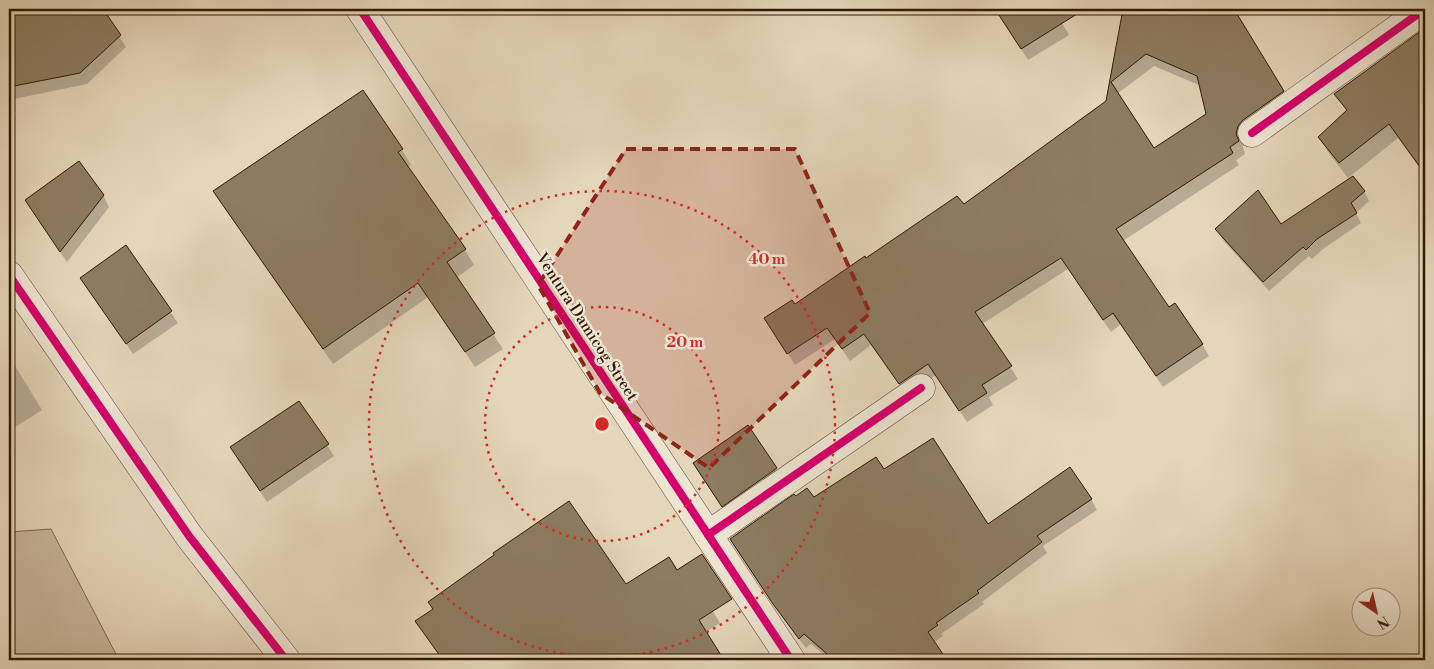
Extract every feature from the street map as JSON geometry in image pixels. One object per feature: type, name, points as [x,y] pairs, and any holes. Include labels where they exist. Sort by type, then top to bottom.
[{"type":"street","name":"Ventura Damicog Street","points":[[360,9],[791,660]]},
{"type":"street","points":[[1252,133],[1425,10]]},
{"type":"street","points":[[9,274],[188,536],[286,660]]},
{"type":"street","points":[[708,535],[920,388]]},
{"type":"highlighted area","points":[[626,149],[795,149],[870,313],[709,468],[600,393],[538,285]]},
{"type":"shaded area","points":[[51,529],[119,660],[9,660],[9,532]]},
{"type":"building","points":[[9,9],[103,9],[121,35],[80,73],[9,87]]},
{"type":"building","points":[[995,9],[1085,9],[1021,49]]},
{"type":"building","points":[[1123,9],[1234,9],[1284,91],[1243,120],[1238,126],[1236,134],[1239,141],[1230,147],[1233,153],[1116,229],[1169,307],[1175,303],[1203,344],[1156,376],[1113,313],[1103,320],[1061,258],[975,312],[1012,366],[982,385],[987,393],[959,411],[928,364],[899,384],[864,334],[842,349],[827,328],[787,354],[764,318],[792,300],[795,304],[957,196],[964,204],[1106,101]],"holes":[[[1146,54],[1197,76],[1206,114],[1154,148],[1111,82]]]},
{"type":"building","points":[[1425,28],[1425,174],[1389,124],[1339,163],[1318,137],[1347,110],[1334,94]]},
{"type":"building","points":[[363,90],[403,149],[398,152],[466,249],[447,262],[495,333],[465,352],[418,283],[323,349],[213,191]]},
{"type":"building","points":[[79,161],[104,195],[60,252],[25,200]]},
{"type":"building","points":[[1353,176],[1365,191],[1351,203],[1357,213],[1317,239],[1306,250],[1303,247],[1263,282],[1215,229],[1258,190],[1281,224]]},
{"type":"building","points":[[126,245],[172,311],[126,344],[80,278]]},
{"type":"building","points":[[299,401],[329,444],[260,491],[230,447]]},
{"type":"building","points":[[748,425],[777,468],[722,507],[693,463]]},
{"type":"building","points":[[933,438],[988,524],[1070,467],[1092,499],[1037,536],[1042,542],[977,591],[979,593],[936,623],[938,625],[928,632],[947,660],[834,660],[804,634],[799,639],[773,604],[730,539],[794,494],[796,496],[807,488],[814,497],[876,457],[884,469]]},
{"type":"building","points":[[569,501],[626,584],[669,557],[677,570],[702,554],[732,599],[699,620],[724,660],[443,660],[415,621],[433,609],[428,602],[494,555],[493,553]]},
{"type":"cycle path","points":[[360,9],[791,660]]},
{"type":"cycle path","points":[[1252,133],[1425,9]]},
{"type":"cycle path","points":[[9,275],[189,536],[286,660]]},
{"type":"cycle path","points":[[708,535],[921,388]]}]
